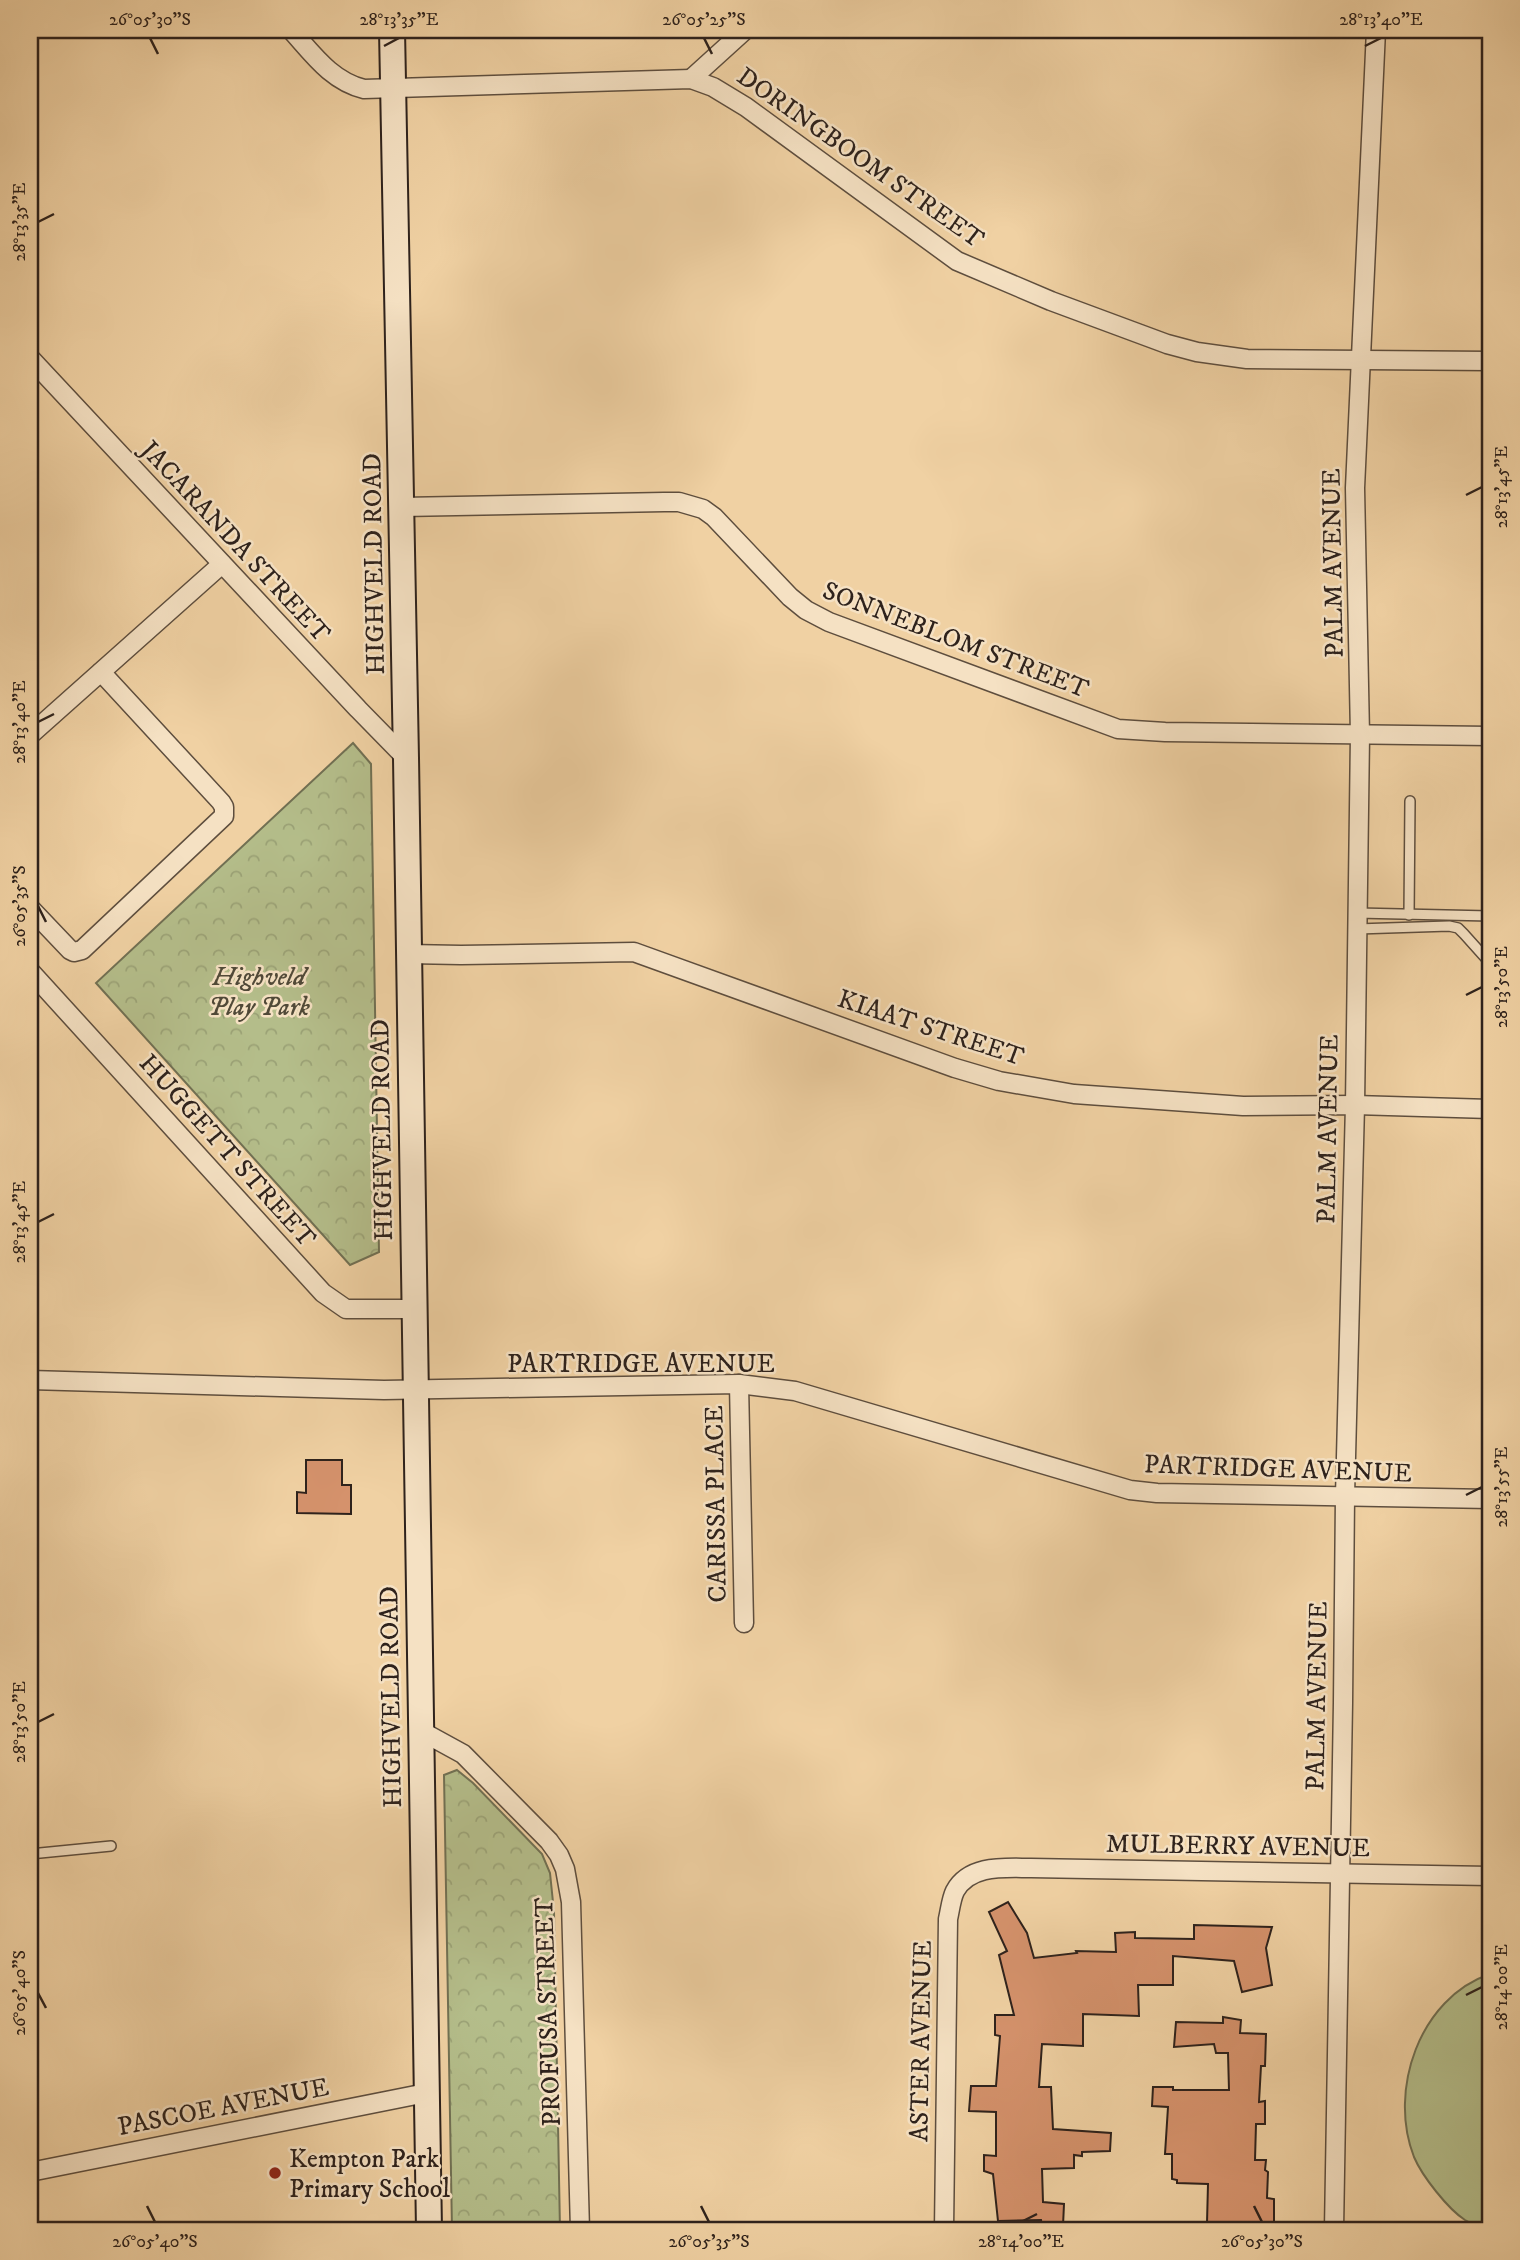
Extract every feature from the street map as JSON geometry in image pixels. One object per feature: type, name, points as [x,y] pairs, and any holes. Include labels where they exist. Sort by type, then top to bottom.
[{"type":"street","points":[[291,30],[340,80],[364,89],[394,90],[691,79],[745,30]]},
{"type":"street","name":"HIGHVELD ROAD","points":[[392,30],[429,2230]]},
{"type":"street","name":"PALM AVENUE","points":[[1334,2230],[1360,735],[1355,488],[1376,30]]},
{"type":"street","name":"DORINGBOOM STREET","points":[[691,79],[713,86],[730,96],[943,252],[973,269],[1051,301],[1183,349],[1247,359],[1490,361]]},
{"type":"street","name":"JACARANDA STREET","points":[[30,358],[406,758]]},
{"type":"street","name":"SONNEBLOM STREET","points":[[402,507],[664,502],[693,504],[714,517],[766,573],[806,610],[830,622],[1094,722],[1139,732],[1490,736]]},
{"type":"street","points":[[30,735],[222,564]]},
{"type":"street","points":[[30,908],[70,950],[82,950],[224,816],[224,807],[220,802],[101,672]]},
{"type":"street","name":"KIAAT STREET","points":[[408,954],[461,956],[634,952],[955,1068],[999,1081],[1074,1094],[1243,1106],[1355,1105],[1490,1109]]},
{"type":"street","name":"HUGGETT STREET","points":[[30,971],[323,1293],[346,1309],[414,1309]]},
{"type":"street","name":"PARTRIDGE AVENUE","points":[[30,1380],[415,1390],[739,1384],[795,1391],[1130,1490],[1157,1493],[1490,1499]]},
{"type":"street","name":"CARISSA PLACE","points":[[739,1384],[744,1623]]},
{"type":"street","name":"PROFUSA STREET","points":[[421,1731],[463,1755],[480,1769],[549,1841],[565,1869],[571,1902],[580,2230]]},
{"type":"street","name":"MULBERRY AVENUE","points":[[985,1869],[1490,1876]]},
{"type":"street","name":"ASTER AVENUE","points":[[944,2230],[948,1919],[955,1891],[970,1877],[985,1869]]},
{"type":"street","name":"PASCOE AVENUE","points":[[30,2172],[426,2093]]},
{"type":"lane","points":[[1409,915],[1410,801]]},
{"type":"lane","points":[[1357,921],[1409,915],[1490,916]]},
{"type":"lane","points":[[1357,921],[1458,928],[1490,963]]},
{"type":"lane","points":[[30,1854],[111,1846]]},
{"type":"green space","name":"Highveld Play Park","points":[[353,743],[371,764],[379,1252],[350,1265],[96,983]]},
{"type":"green space","points":[[457,1770],[542,1854],[550,1873],[554,1912],[560,2230],[452,2230],[444,1775]]},
{"type":"green space","points":[[1490,1974],[1489,2230],[1458,2215],[1436,2192],[1423,2173],[1414,2157],[1407,2131],[1405,2104],[1408,2076],[1428,2025],[1445,2003],[1465,1986]]},
{"type":"building","points":[[306,1460],[342,1460],[342,1485],[351,1485],[351,1514],[297,1513],[297,1492],[306,1493]]},
{"type":"building","points":[[1008,1902],[1027,1933],[1034,1958],[1077,1953],[1076,1951],[1116,1952],[1115,1933],[1135,1932],[1135,1938],[1194,1939],[1194,1925],[1272,1927],[1266,1948],[1272,1985],[1242,1992],[1234,1961],[1173,1956],[1173,1985],[1138,1985],[1139,2016],[1083,2014],[1083,2046],[1042,2044],[1039,2087],[1051,2087],[1053,2129],[1111,2133],[1110,2151],[1074,2155],[1074,2168],[1042,2169],[1043,2202],[1064,2204],[1063,2226],[1042,2225],[1041,2220],[998,2221],[993,2174],[984,2171],[984,2155],[996,2156],[996,2112],[969,2111],[971,2086],[996,2086],[1000,2036],[995,2035],[995,2015],[1014,2015],[999,1955],[1007,1951],[989,1912]]},
{"type":"building","points":[[1223,2017],[1241,2020],[1240,2033],[1266,2034],[1265,2066],[1261,2066],[1259,2102],[1265,2101],[1265,2124],[1256,2124],[1255,2160],[1266,2160],[1267,2198],[1274,2199],[1274,2225],[1207,2223],[1208,2184],[1177,2183],[1177,2180],[1172,2179],[1172,2154],[1165,2154],[1168,2107],[1152,2106],[1153,2087],[1173,2087],[1173,2090],[1229,2090],[1228,2053],[1216,2053],[1214,2044],[1174,2047],[1176,2022],[1223,2023]]},
{"type":"place","name":"Kempton Park Primary School","points":[[275,2173]]}]
